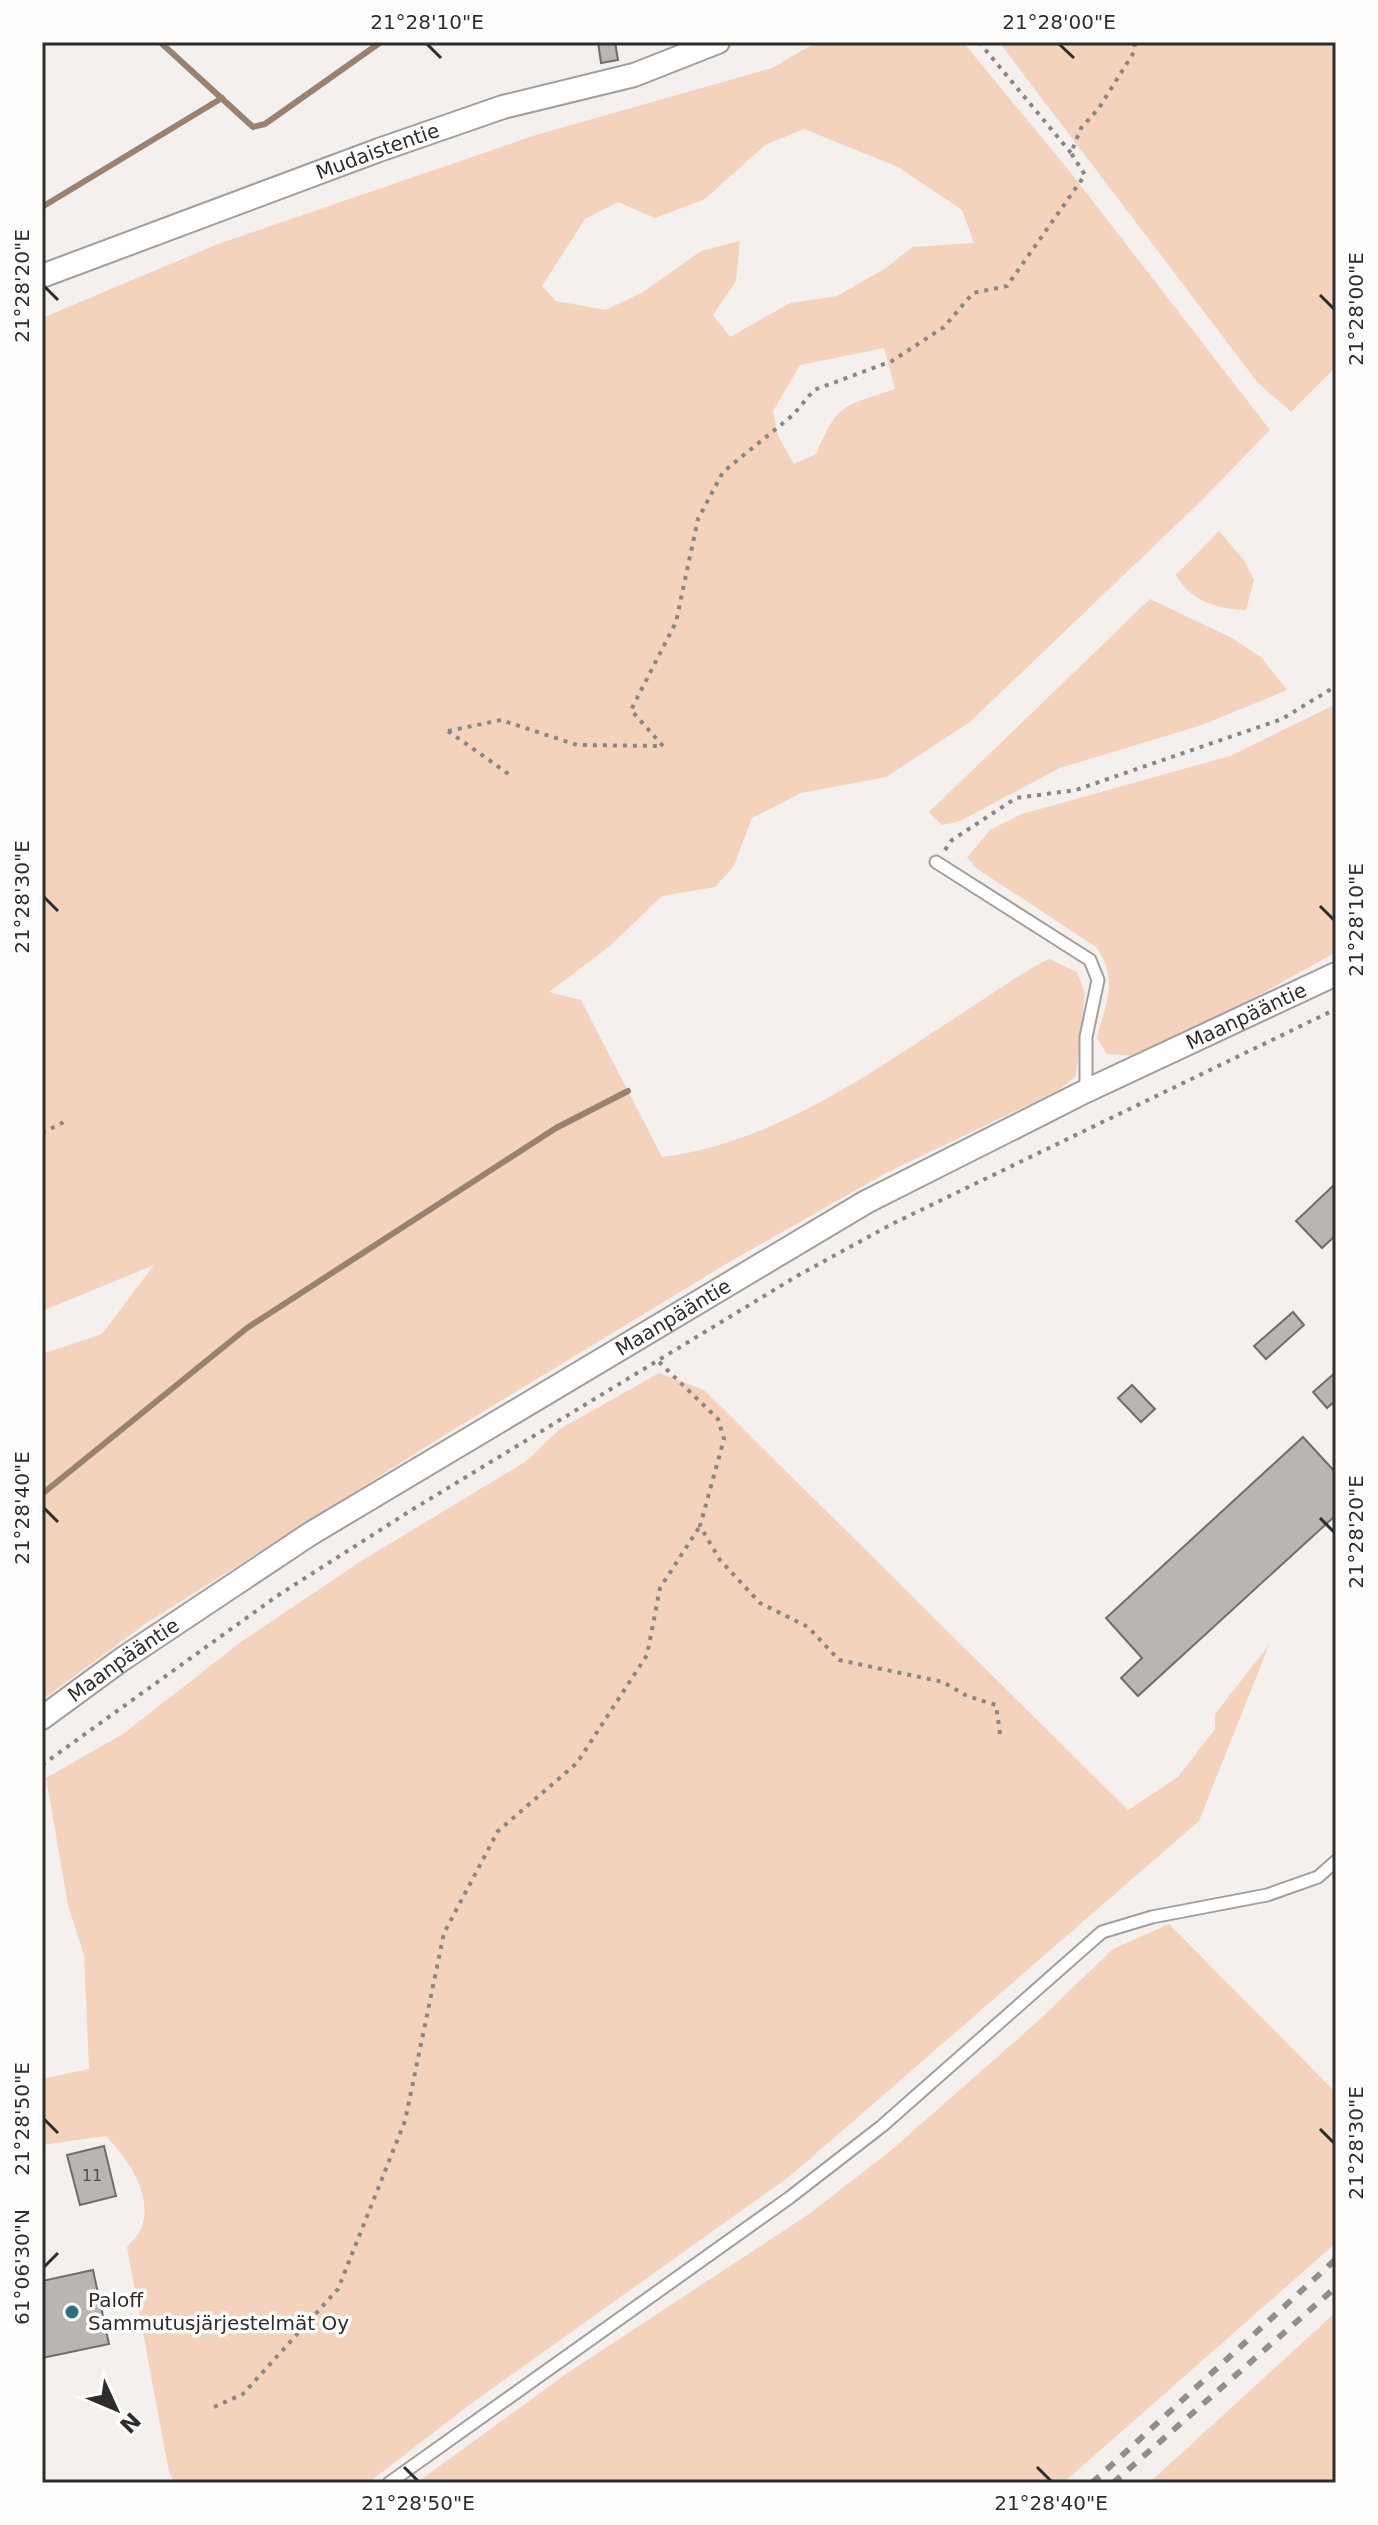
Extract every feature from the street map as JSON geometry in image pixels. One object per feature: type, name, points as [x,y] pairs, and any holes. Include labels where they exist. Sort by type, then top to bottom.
[{"type":"street","name":"Mudaistentie","points":[[42,276],[503,107],[634,75],[718,42]]},
{"type":"street","name":"Maanpääntie","points":[[42,1718],[121,1660],[310,1534],[866,1202],[1086,1091],[1336,974]]},
{"type":"lane","points":[[936,862],[1090,960],[1098,980],[1086,1037],[1086,1091]]},
{"type":"lane","points":[[389,2483],[789,2198],[882,2126],[1102,1932],[1152,1917],[1267,1895],[1318,1877],[1336,1861]]},
{"type":"path","points":[[510,775],[448,731],[501,720],[577,745],[663,746],[631,710],[676,622],[698,519],[723,472],[793,415],[814,390],[892,361],[944,327],[973,293],[1007,286],[1085,175],[1071,153],[979,42]]},
{"type":"path","points":[[1071,153],[1081,128],[1099,108],[1134,52],[1135,42]]},
{"type":"path","points":[[936,862],[952,840],[1016,798],[1076,790],[1282,719],[1336,686]]},
{"type":"path","points":[[42,1765],[277,1596],[422,1503],[797,1276],[892,1224],[1336,1009]]},
{"type":"path","points":[[42,1133],[68,1120]]},
{"type":"path","points":[[214,2407],[243,2394],[338,2289],[405,2121],[444,1933],[498,1831],[577,1763],[647,1655],[660,1588],[700,1526],[724,1439],[718,1419],[659,1362]]},
{"type":"path","points":[[700,1526],[720,1560],[760,1603],[808,1627],[839,1660],[943,1682],[967,1696],[996,1705],[1000,1734]]},
{"type":"shaded area","points":[[817,42],[963,42],[1071,173],[1270,430],[1199,503],[970,722],[886,777],[801,793],[752,818],[734,866],[715,887],[662,896],[610,946],[549,992],[581,1000],[662,1157],[705,1149],[787,1119],[865,1076],[1049,959],[1077,972],[1085,994],[1076,1076],[1059,1090],[886,1173],[731,1261],[443,1436],[145,1624],[42,1700],[42,1354],[102,1334],[154,1265],[42,1311],[42,318],[218,244],[536,135],[772,68]],"holes":[[[804,129],[898,167],[962,210],[974,243],[912,247],[886,268],[837,296],[790,303],[730,337],[713,315],[736,281],[740,241],[701,251],[643,292],[606,310],[556,301],[542,286],[585,219],[618,202],[655,218],[705,199],[765,145]],[[884,348],[895,389],[845,408],[831,424],[816,454],[794,464],[778,436],[773,411],[800,365]]]},
{"type":"shaded area","points":[[999,42],[1336,42],[1336,367],[1291,412],[1258,383]]},
{"type":"shaded area","points":[[1219,531],[1244,560],[1254,580],[1246,610],[1205,602],[1189,591],[1176,575]]},
{"type":"shaded area","points":[[1150,599],[1230,637],[1261,657],[1287,690],[1202,725],[1060,768],[958,822],[942,825],[929,812]]},
{"type":"shaded area","points":[[1336,704],[1336,952],[1193,1032],[1136,1056],[1107,1054],[1097,1038],[1109,981],[1096,947],[976,868],[967,857],[990,830],[1022,814],[1230,756]]},
{"type":"shaded area","points":[[659,1373],[704,1390],[1128,1810],[1178,1777],[1215,1729],[1215,1714],[1269,1645],[1199,1821],[790,2176],[472,2403],[368,2483],[175,2483],[169,2472],[127,2247],[138,2235],[144,2215],[144,2202],[136,2177],[106,2136],[42,2145],[42,2079],[89,2069],[84,1955],[68,1905],[46,1778],[123,1734],[241,1642],[361,1561],[525,1462],[560,1429]]},
{"type":"shaded area","points":[[1169,1924],[1336,2093],[1336,2243],[1063,2483],[416,2483],[566,2374],[809,2214],[889,2152],[1037,2022],[1113,1949]]},
{"type":"shaded area","points":[[1336,2312],[1336,2483],[1149,2483]]},
{"type":"building","points":[[598,42],[615,42],[618,60],[601,63]]},
{"type":"building","points":[[1336,1183],[1336,1235],[1322,1248],[1296,1221]]},
{"type":"building","points":[[1293,1312],[1304,1325],[1266,1359],[1254,1346]]},
{"type":"building","points":[[1336,1372],[1336,1400],[1327,1408],[1313,1392]]},
{"type":"building","points":[[1132,1385],[1155,1409],[1141,1422],[1118,1398]]},
{"type":"building","points":[[1303,1437],[1336,1473],[1336,1515],[1138,1696],[1121,1678],[1142,1658],[1106,1618]]},
{"type":"building","points":[[104,2146],[116,2196],[80,2205],[67,2155]]},
{"type":"building","name":"Paloff Sammutusjärjestelmät Oy","points":[[93,2270],[109,2344],[42,2358],[42,2281]]},
{"type":"waterway","points":[[160,42],[253,127],[265,124],[381,42]]},
{"type":"waterway","points":[[42,207],[222,98]]},
{"type":"waterway","points":[[42,1494],[247,1328],[556,1128],[628,1091]]},
{"type":"railway","points":[[1092,2483],[1336,2259]]},
{"type":"railway","points":[[1113,2483],[1336,2287]]},
{"type":"place","name":"Paloff Sammutusjärjestelmät Oy","points":[[72,2312]]}]
